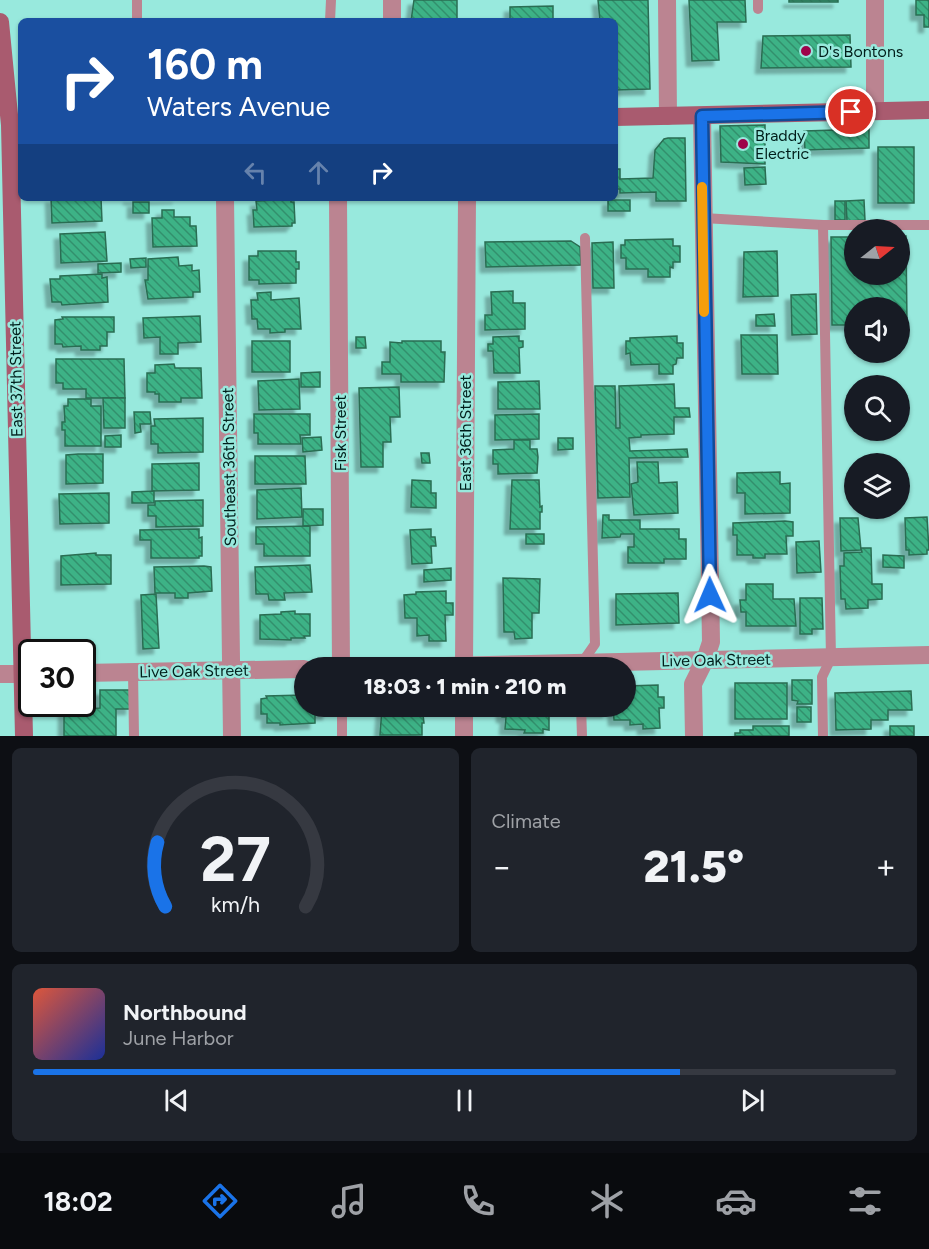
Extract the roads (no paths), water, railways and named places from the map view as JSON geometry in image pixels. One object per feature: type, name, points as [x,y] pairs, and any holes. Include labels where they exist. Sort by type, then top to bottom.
[{"type":"main road","name":"East 37th Street","points":[[0,22],[10,125],[26,639]]},
{"type":"main road","points":[[618,117],[929,110]]},
{"type":"main road","name":"East 37th Street","points":[[24,736],[25,717]]},
{"type":"street","points":[[392,0],[392,18]]},
{"type":"street","points":[[667,0],[668,116]]},
{"type":"street","points":[[875,0],[875,111]]},
{"type":"street","points":[[694,736],[693,684],[711,642],[702,116]]},
{"type":"street","name":"Southeast 36th Street","points":[[225,201],[232,736]]},
{"type":"street","name":"Fisk Street","points":[[338,201],[341,657]]},
{"type":"street","name":"East 36th Street","points":[[464,657],[467,201]]},
{"type":"street","name":"Live Oak Street","points":[[636,663],[929,655]]},
{"type":"street","name":"Live Oak Street","points":[[96,673],[294,669]]},
{"type":"street","points":[[0,675],[18,674]]},
{"type":"street","points":[[464,717],[464,736]]},
{"type":"lane","points":[[137,0],[137,18]]},
{"type":"lane","points":[[330,18],[331,0]]},
{"type":"lane","points":[[703,218],[823,225],[929,225]]},
{"type":"lane","points":[[823,225],[831,658],[822,677],[824,736]]},
{"type":"lane","points":[[585,238],[595,644],[587,657]]},
{"type":"lane","points":[[133,672],[135,736]]},
{"type":"lane","points":[[342,717],[342,736]]},
{"type":"lane","points":[[581,717],[582,736]]},
{"type":"place","name":"D's Bontons","points":[[806,51]]},
{"type":"place","name":"Braddy Electric","points":[[743,144]]}]
